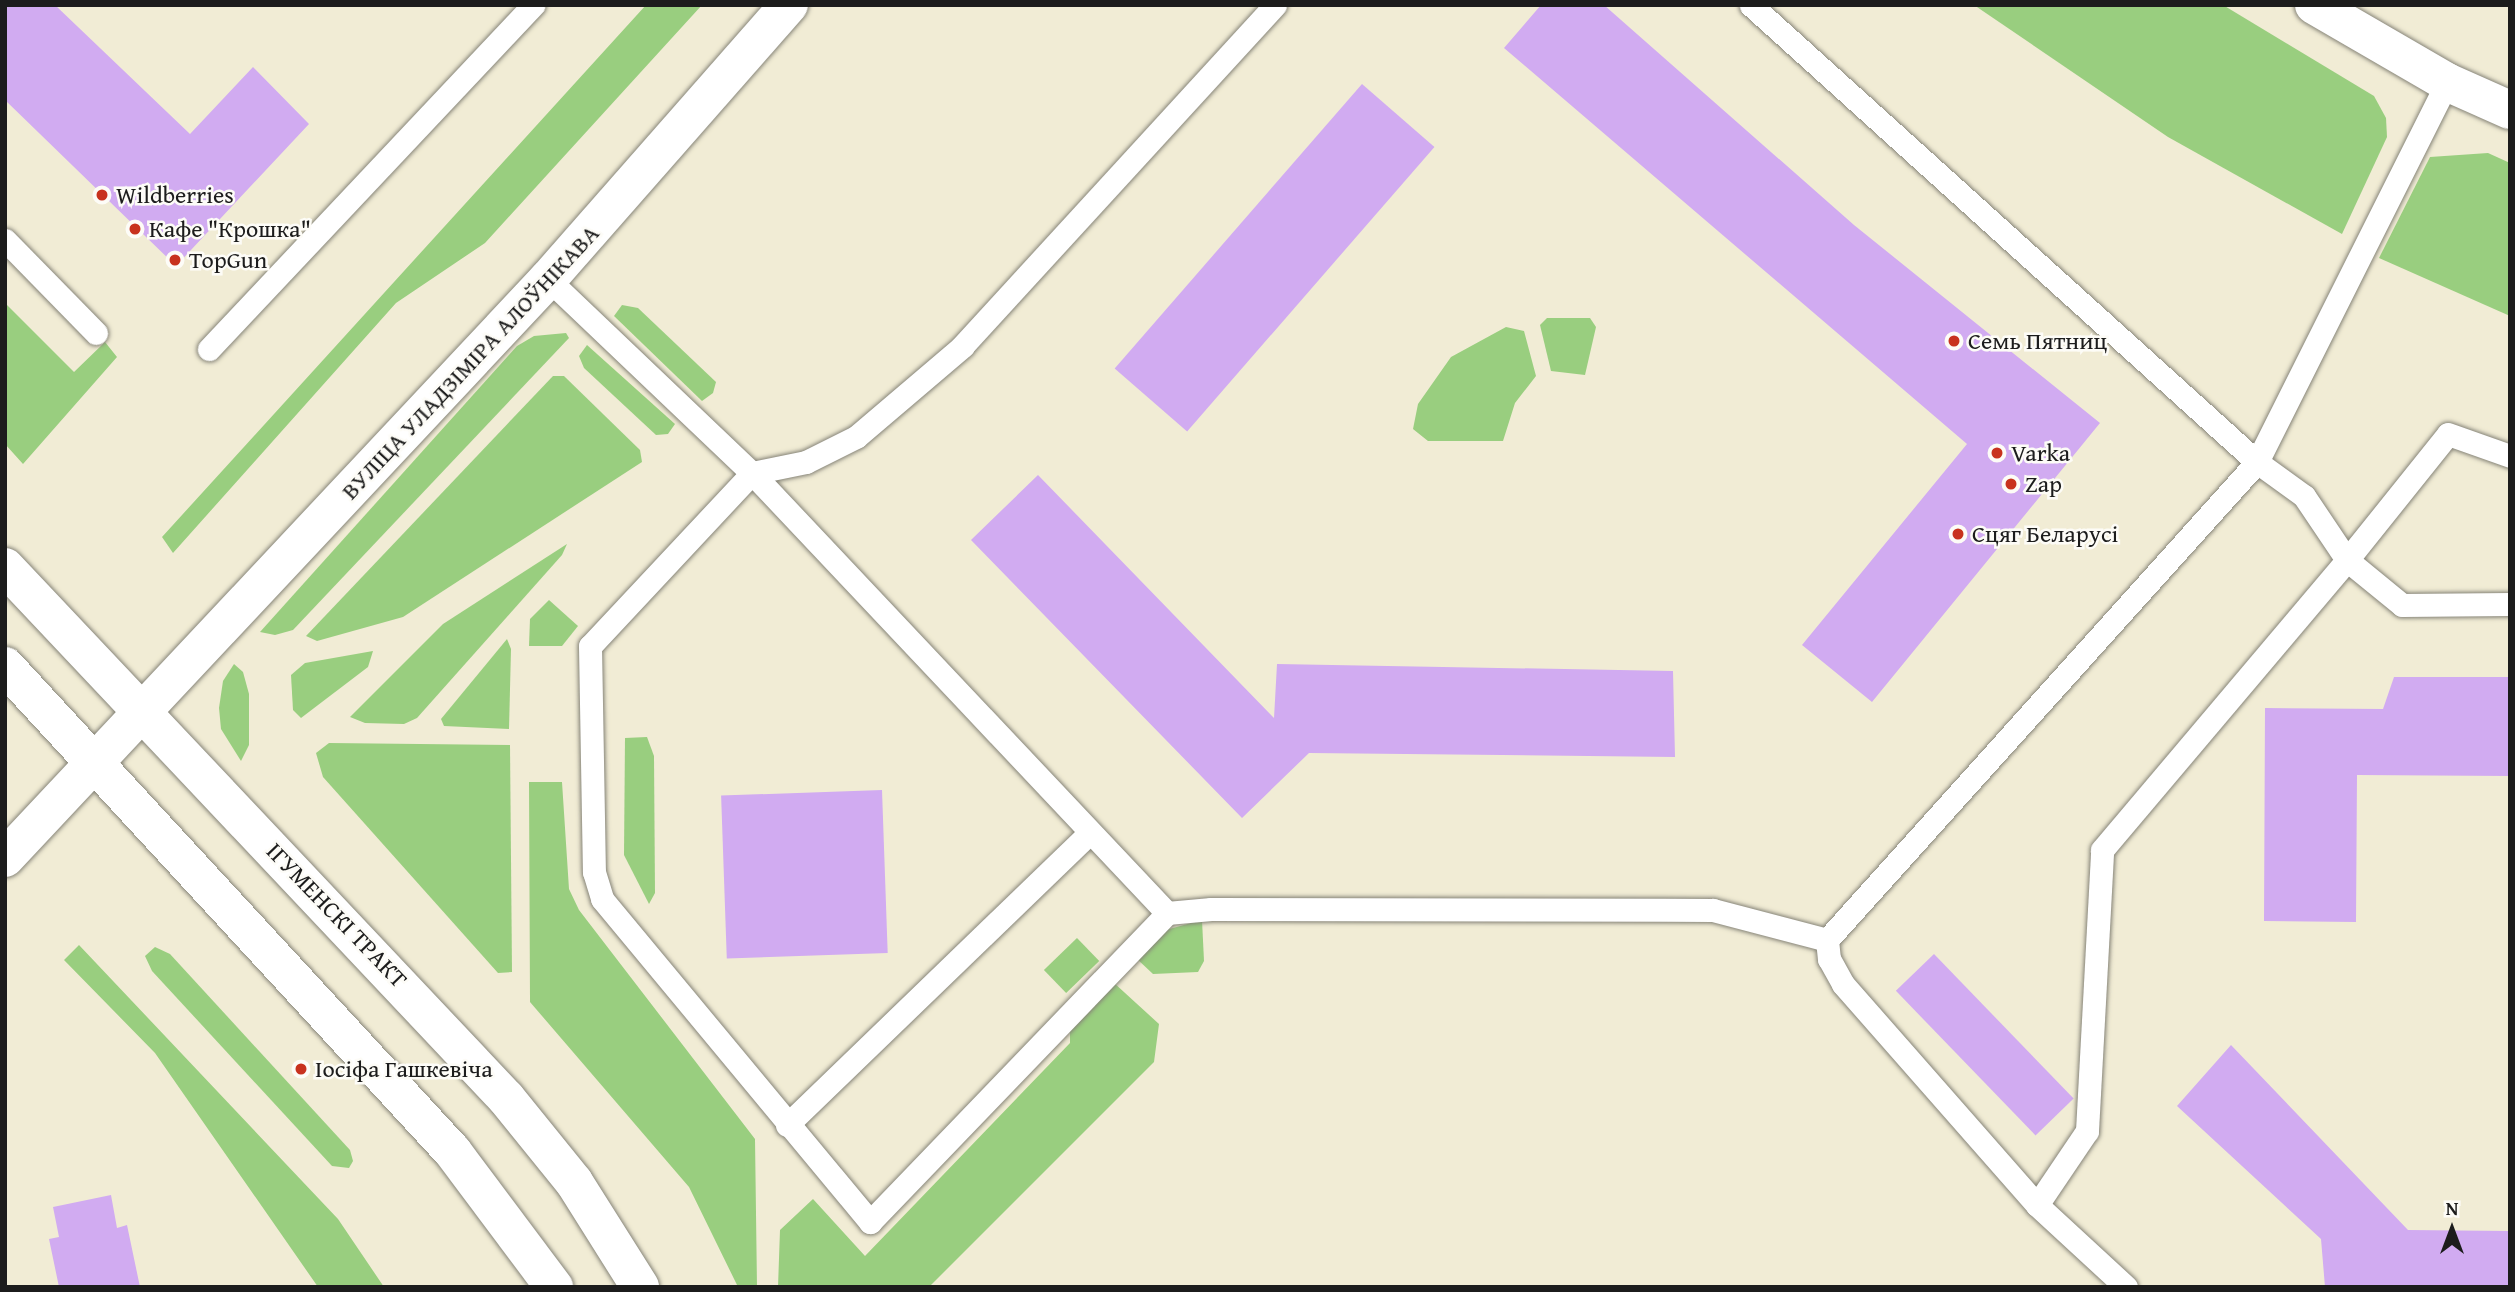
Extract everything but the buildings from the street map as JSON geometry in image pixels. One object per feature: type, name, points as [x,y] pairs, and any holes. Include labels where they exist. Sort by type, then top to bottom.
[{"type":"main road","name":"ВУЛІЦА УЛАДЗІМІРА АЛОЎНІКАВА","points":[[5,858],[145,713],[548,279],[789,5]]},
{"type":"main road","points":[[2314,5],[2447,82],[2510,110]]},
{"type":"main road","name":"ІГУМЕНСКІ ТРАКТ","points":[[5,567],[506,1098],[574,1182],[640,1287]]},
{"type":"main road","points":[[5,666],[453,1152],[554,1287]]},
{"type":"lane","points":[[209,349],[533,5]]},
{"type":"lane","points":[[1275,5],[963,346],[856,437],[806,462],[752,473],[590,646],[594,872],[602,899],[870,1222],[1167,913],[1211,909],[1713,909],[1827,940]]},
{"type":"lane","points":[[1751,5],[2258,462],[2304,496],[2347,560],[2402,605],[2510,604]]},
{"type":"lane","points":[[2126,1287],[2037,1205],[1843,984],[1829,959],[1827,940],[2258,462],[2447,82]]},
{"type":"lane","points":[[5,240],[96,333]]},
{"type":"lane","points":[[548,279],[752,473],[1088,834],[1167,913]]},
{"type":"lane","points":[[2037,1205],[2087,1130],[2102,850],[2347,560],[2448,434],[2510,456]]},
{"type":"lane","points":[[787,1125],[1088,834]]},
{"type":"green space","points":[[646,5],[702,5],[485,243],[396,303],[173,553],[162,537]]},
{"type":"green space","points":[[1974,5],[2223,5],[2374,96],[2386,118],[2387,137],[2342,234],[2168,137]]},
{"type":"green space","points":[[2488,153],[2510,163],[2510,316],[2379,258],[2430,157]]},
{"type":"green space","points":[[5,303],[74,372],[105,342],[117,357],[23,464],[5,444]]},
{"type":"green space","points":[[622,305],[638,308],[716,382],[713,393],[702,401],[614,316]]},
{"type":"green space","points":[[1547,318],[1590,318],[1596,327],[1585,375],[1551,371],[1540,325]]},
{"type":"green space","points":[[1506,327],[1524,331],[1536,376],[1515,403],[1503,441],[1428,441],[1413,429],[1418,404],[1451,357]]},
{"type":"green space","points":[[566,333],[569,338],[293,630],[275,635],[260,632],[517,346],[534,336]]},
{"type":"green space","points":[[587,345],[675,424],[668,434],[656,435],[584,368],[579,356]]},
{"type":"green space","points":[[553,376],[564,376],[640,450],[642,462],[403,617],[317,641],[306,636]]},
{"type":"green space","points":[[567,544],[562,555],[417,718],[404,724],[365,723],[350,717],[443,624]]},
{"type":"green space","points":[[549,600],[578,626],[562,646],[529,646],[530,619]]},
{"type":"green space","points":[[507,639],[511,649],[509,729],[444,726],[441,719]]},
{"type":"green space","points":[[373,651],[368,667],[301,718],[293,710],[291,675],[305,663]]},
{"type":"green space","points":[[234,664],[243,672],[249,694],[249,745],[241,761],[221,729],[219,708],[223,681]]},
{"type":"green space","points":[[647,737],[654,756],[655,893],[649,904],[624,855],[625,738]]},
{"type":"green space","points":[[329,743],[510,745],[512,972],[498,973],[323,777],[316,753]]},
{"type":"green space","points":[[529,782],[562,782],[569,889],[579,910],[755,1139],[757,1287],[738,1287],[689,1187],[530,1002]]},
{"type":"green space","points":[[1202,920],[1204,961],[1198,972],[1153,974],[1136,958],[1162,931]]},
{"type":"green space","points":[[1077,938],[1099,961],[1066,993],[1044,970]]},
{"type":"green space","points":[[79,945],[338,1219],[384,1287],[318,1287],[155,1053],[64,960]]},
{"type":"green space","points":[[155,947],[170,954],[350,1150],[353,1161],[349,1168],[332,1166],[152,971],[145,956]]},
{"type":"green space","points":[[1113,982],[1159,1024],[1154,1062],[929,1287],[778,1287],[780,1230],[813,1199],[865,1256],[1070,1043],[1070,1026]]},
{"type":"place","name":"Wildberries","points":[[102,195]]},
{"type":"place","name":"Кафе \"Крошка\"","points":[[135,229]]},
{"type":"place","name":"TopGun","points":[[175,260]]},
{"type":"place","name":"Семь Пятниц","points":[[1954,341]]},
{"type":"place","name":"Varka","points":[[1997,453]]},
{"type":"place","name":"Zap","points":[[2011,484]]},
{"type":"place","name":"Сцяг Беларусі","points":[[1958,534]]},
{"type":"place","name":"Іосіфа Гашкевіча","points":[[301,1069]]}]
